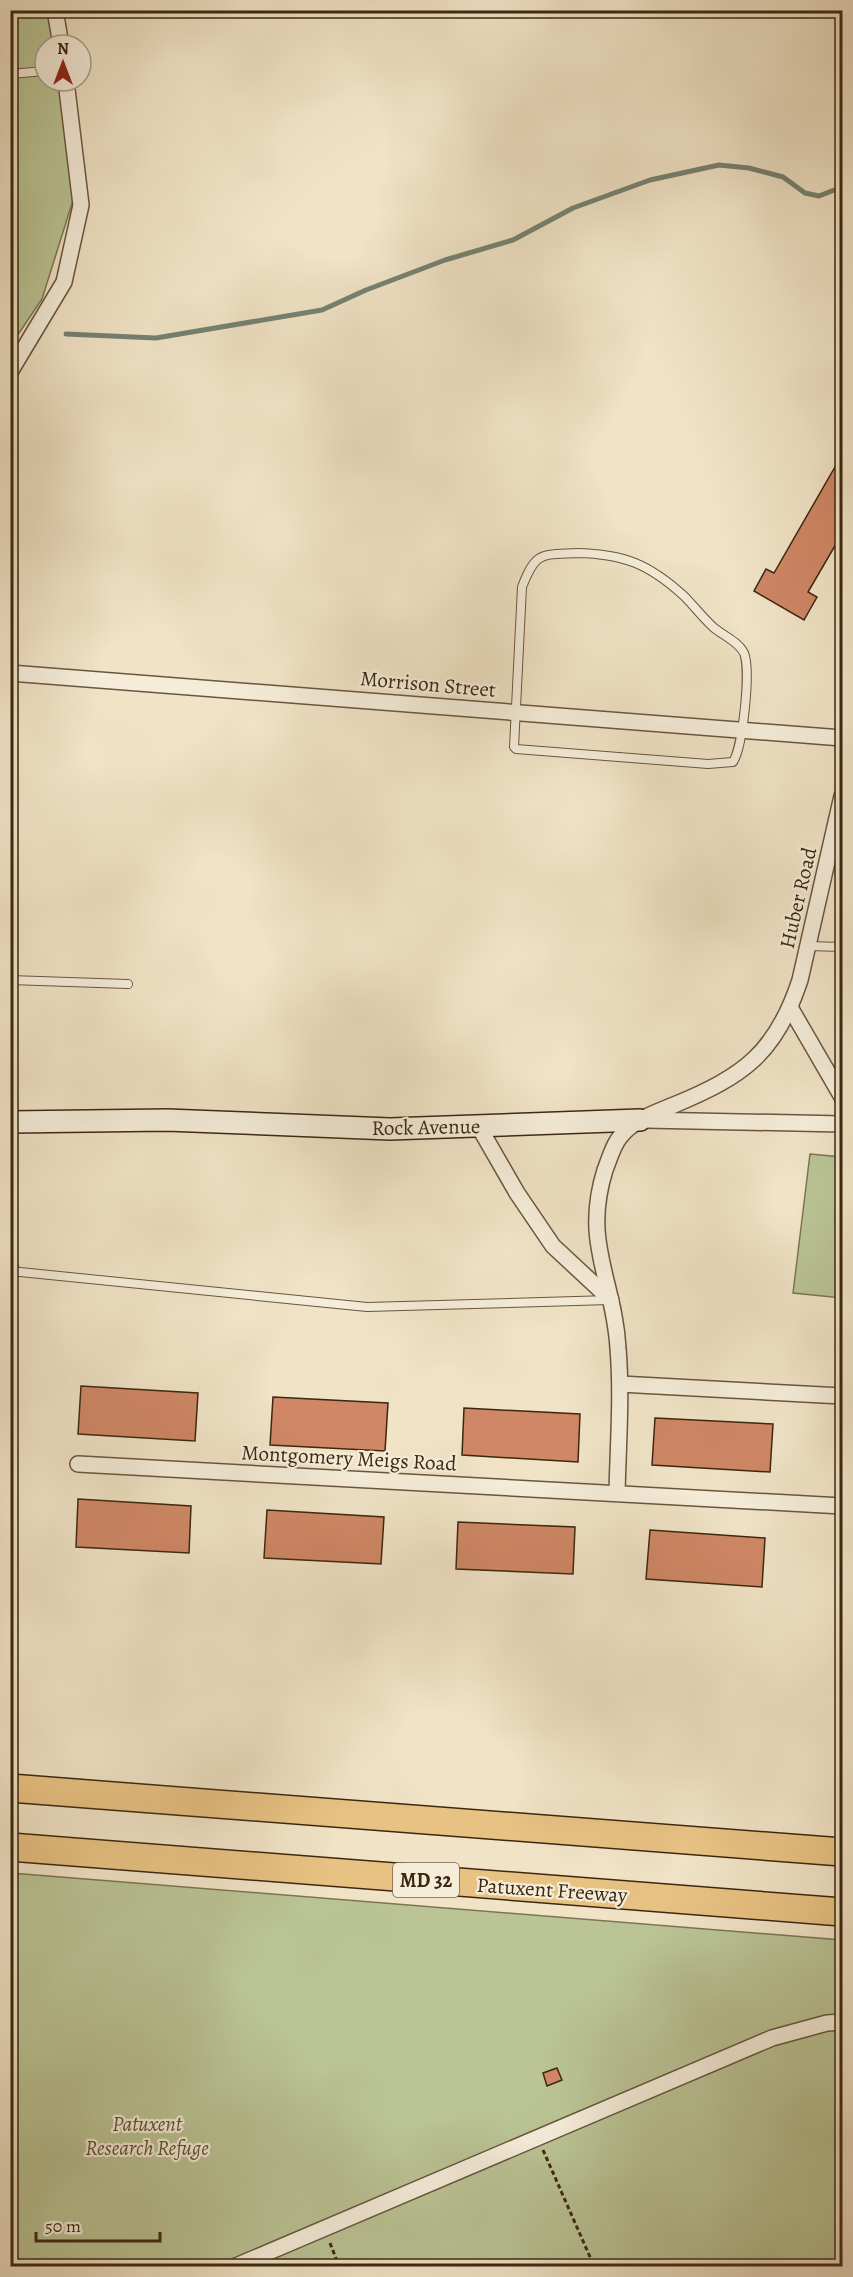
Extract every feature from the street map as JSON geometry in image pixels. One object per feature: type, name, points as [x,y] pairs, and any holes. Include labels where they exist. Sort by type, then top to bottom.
[{"type":"highway","points":[[10,1788],[843,1852]]},
{"type":"highway","name":"Patuxent Freeway","points":[[10,1847],[843,1912]]},
{"type":"street","points":[[55,10],[59,33]]},
{"type":"street","points":[[10,372],[64,282],[81,206],[67,93]]},
{"type":"street","name":"Morrison Street","points":[[10,673],[843,738]]},
{"type":"street","name":"Huber Road","points":[[640,1120],[706,1092],[745,1069],[776,1035],[790,1009],[808,946],[843,796]]},
{"type":"street","points":[[790,1009],[843,1097]]},
{"type":"street","name":"Rock Avenue","points":[[10,1122],[155,1120],[323,1128],[479,1127],[640,1120],[843,1124]]},
{"type":"street","points":[[617,1493],[620,1384],[617,1337],[611,1300],[599,1258],[595,1224],[599,1189],[619,1137],[640,1120]]},
{"type":"street","points":[[479,1127],[553,1246],[611,1300]]},
{"type":"street","points":[[620,1384],[843,1396]]},
{"type":"street","name":"Montgomery Meigs Road","points":[[78,1464],[843,1506]]},
{"type":"street","points":[[236,2266],[772,2038],[826,2023],[843,2022]]},
{"type":"lane","points":[[10,74],[33,72]]},
{"type":"lane","points":[[606,554],[645,566],[684,597],[713,627],[739,646],[745,655],[743,730],[737,755],[728,764],[602,757],[516,749],[513,742],[514,712],[522,587],[531,565],[543,555],[606,554]]},
{"type":"lane","points":[[808,946],[843,947]]},
{"type":"lane","points":[[10,980],[129,984]]},
{"type":"lane","points":[[10,1249],[13,1271],[367,1307],[611,1300]]},
{"type":"path","points":[[538,2138],[594,2266]]},
{"type":"path","points":[[324,2229],[339,2266]]},
{"type":"green space","points":[[11,11],[47,11],[51,33],[33,33],[33,93],[61,93],[74,197],[42,299],[11,345]]},
{"type":"green space","points":[[810,1154],[842,1157],[842,1298],[793,1293]]},
{"type":"green space","name":"Patuxent Research Refuge","points":[[11,1873],[842,1940],[842,2266],[11,2266]]},
{"type":"building","points":[[843,453],[843,532],[808,592],[817,597],[804,620],[754,591],[766,569],[774,573]]},
{"type":"building","points":[[81,1386],[198,1393],[195,1441],[78,1434]]},
{"type":"building","points":[[273,1397],[388,1403],[385,1451],[270,1445]]},
{"type":"building","points":[[464,1408],[580,1414],[578,1462],[462,1455]]},
{"type":"building","points":[[655,1418],[773,1424],[770,1472],[652,1465]]},
{"type":"building","points":[[78,1499],[191,1506],[189,1553],[76,1547]]},
{"type":"building","points":[[267,1510],[384,1517],[381,1564],[264,1558]]},
{"type":"building","points":[[458,1522],[575,1527],[573,1574],[456,1569]]},
{"type":"building","points":[[650,1530],[765,1538],[762,1587],[646,1579]]},
{"type":"building","points":[[557,2068],[562,2080],[547,2086],[543,2073]]},
{"type":"waterway","points":[[66,334],[156,338],[322,310],[366,290],[445,260],[513,240],[573,208],[650,180],[719,165],[749,168],[783,177],[805,193],[819,196],[842,187]]}]
